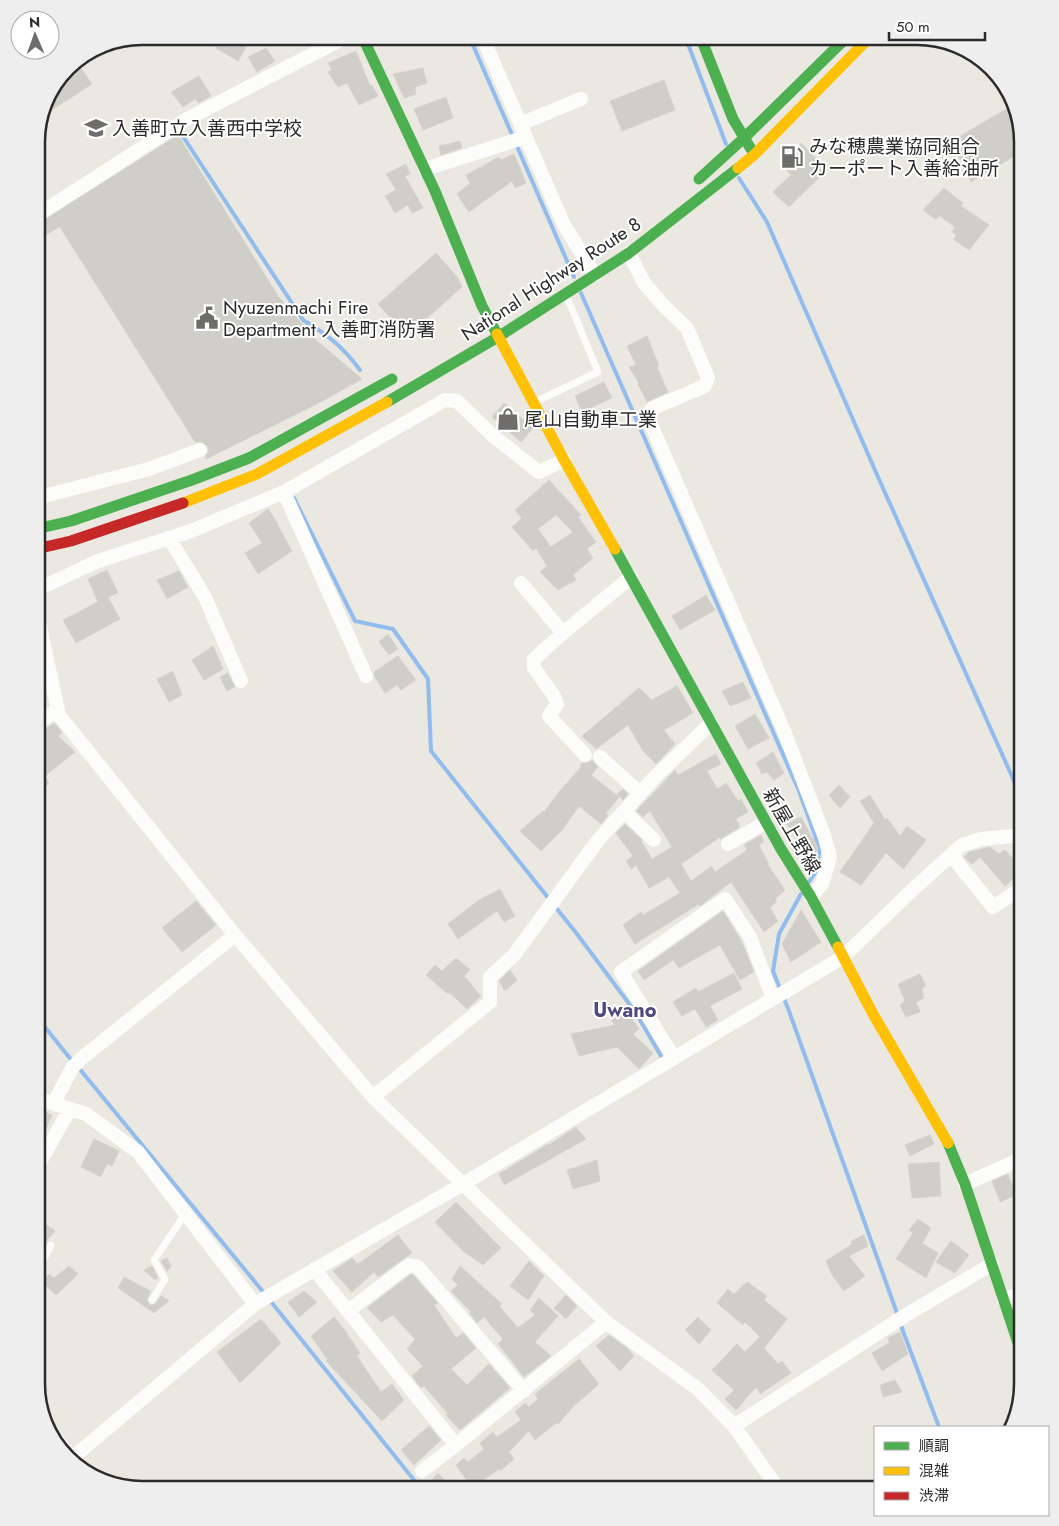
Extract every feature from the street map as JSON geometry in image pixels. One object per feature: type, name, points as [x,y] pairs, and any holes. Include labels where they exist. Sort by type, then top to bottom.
[{"type":"main road","name":"新屋上野線","points":[[366,45],[425,169],[491,324],[564,460],[766,822],[811,897],[873,1014],[950,1147],[965,1184],[1014,1331]]},
{"type":"main road","points":[[704,45],[733,119],[754,155]]},
{"type":"main road","points":[[689,187],[744,138],[839,45]]},
{"type":"main road","name":"National Highway Route 8","points":[[45,547],[71,541],[168,509],[257,474],[367,413],[498,336],[629,253],[754,155],[862,45]]},
{"type":"main road","points":[[45,527],[71,522],[250,458],[401,374]]},
{"type":"street","points":[[45,210],[187,118],[330,45]]},
{"type":"street","points":[[486,45],[564,225],[595,275]]},
{"type":"street","points":[[520,124],[581,99]]},
{"type":"street","points":[[425,169],[526,137]]},
{"type":"street","points":[[629,253],[644,283],[687,328],[708,378],[705,386],[653,408],[647,415],[784,731],[824,835],[830,857],[822,884],[811,897]]},
{"type":"street","points":[[45,587],[98,561],[191,531],[284,492],[445,400],[456,401],[492,434],[539,472],[564,460]]},
{"type":"street","points":[[45,496],[149,470],[200,450]]},
{"type":"street","points":[[284,492],[366,676]]},
{"type":"street","points":[[169,538],[206,597],[241,681]]},
{"type":"street","points":[[585,755],[549,716],[557,704],[554,696],[534,668],[534,659],[631,578]]},
{"type":"street","points":[[521,583],[563,633]]},
{"type":"street","points":[[45,650],[59,714],[236,935],[372,1097],[606,1322],[698,1389],[734,1426],[772,1481]]},
{"type":"street","points":[[45,718],[58,709]]},
{"type":"street","points":[[372,1097],[490,1002],[490,977],[514,955],[599,839],[640,793],[711,723]]},
{"type":"street","points":[[600,757],[640,793]]},
{"type":"street","points":[[624,811],[654,840]]},
{"type":"street","points":[[728,844],[766,822]]},
{"type":"street","points":[[75,1455],[255,1304],[462,1184],[843,957],[962,845],[981,839],[1014,835]]},
{"type":"street","points":[[952,855],[993,907],[1014,893]]},
{"type":"street","points":[[674,1058],[621,972],[725,899],[750,937],[773,999]]},
{"type":"street","points":[[54,1103],[72,1068],[82,1058],[236,935]]},
{"type":"street","points":[[45,1100],[86,1114],[138,1152],[255,1304]]},
{"type":"street","points":[[45,1153],[70,1109]]},
{"type":"street","points":[[965,1184],[1014,1162]]},
{"type":"street","points":[[734,1426],[906,1315],[992,1264]]},
{"type":"street","points":[[348,1310],[409,1265],[418,1267],[524,1391]]},
{"type":"street","points":[[314,1270],[456,1445]]},
{"type":"street","points":[[1004,1300],[1014,1296]]},
{"type":"street","points":[[422,1471],[524,1391],[606,1322]]},
{"type":"lane","points":[[533,403],[598,372],[566,294]]},
{"type":"lane","points":[[152,1300],[164,1279],[154,1260],[186,1214]]},
{"type":"lane","points":[[45,1257],[51,1245]]},
{"type":"building","points":[[218,45],[247,45],[238,61],[216,48]]},
{"type":"building","points":[[266,48],[275,61],[257,72],[248,57]]},
{"type":"building","points":[[356,51],[370,86],[372,85],[378,96],[359,105],[347,83],[338,87],[328,72],[332,70],[328,63]]},
{"type":"building","points":[[80,67],[92,84],[50,111],[61,88]]},
{"type":"building","points":[[423,68],[427,83],[415,87],[416,94],[404,98],[393,74]]},
{"type":"building","points":[[199,76],[211,96],[199,103],[195,99],[183,107],[171,92]]},
{"type":"building","points":[[664,80],[675,110],[622,131],[610,101]]},
{"type":"building","points":[[446,97],[453,118],[423,130],[414,109]]},
{"type":"building","points":[[1008,108],[1013,129],[1014,156],[971,182],[950,142]]},
{"type":"building","name":"Nyuzenmachi Fire Department 入善町消防署","points":[[178,135],[278,296],[316,340],[362,379],[317,404],[206,459],[208,447],[202,442],[195,442],[60,227],[45,235],[45,219]]},
{"type":"building","points":[[460,141],[462,148],[441,155],[439,146]]},
{"type":"building","points":[[801,143],[827,170],[789,207],[773,192],[791,175],[780,163]]},
{"type":"building","points":[[514,154],[526,183],[515,188],[512,181],[469,212],[457,194],[470,183],[466,175],[499,157],[501,160]]},
{"type":"building","points":[[406,164],[410,174],[405,176],[423,208],[412,213],[408,205],[395,213],[385,196],[396,190],[386,174]]},
{"type":"building","points":[[944,188],[963,203],[961,206],[989,225],[969,250],[954,240],[956,234],[952,232],[955,227],[940,216],[935,219],[923,210]]},
{"type":"building","points":[[436,253],[458,278],[462,287],[407,336],[378,304]]},
{"type":"building","points":[[647,336],[659,366],[657,367],[668,392],[647,402],[639,383],[629,367],[636,365],[627,346]]},
{"type":"building","points":[[604,382],[612,398],[582,412],[575,396]]},
{"type":"building","points":[[504,403],[533,428],[521,442],[492,417]]},
{"type":"building","points":[[549,480],[581,515],[578,517],[596,542],[587,549],[593,558],[573,575],[576,580],[558,590],[540,572],[547,566],[536,548],[533,551],[512,527],[522,518],[515,510]],"holes":[[[556,515],[573,532],[551,547],[538,529]]]},
{"type":"building","points":[[268,509],[292,551],[258,574],[245,553],[262,543],[249,523]]},
{"type":"building","points":[[107,570],[118,593],[108,597],[120,619],[76,643],[63,620],[98,602],[88,579]]},
{"type":"building","points":[[179,571],[188,587],[167,599],[157,580]]},
{"type":"building","points":[[706,595],[715,610],[680,630],[672,616]]},
{"type":"building","points":[[388,634],[398,649],[389,655],[379,642]]},
{"type":"building","points":[[213,646],[223,669],[204,680],[192,660]]},
{"type":"building","points":[[398,656],[416,680],[401,690],[397,685],[385,693],[374,672]]},
{"type":"building","points":[[173,671],[182,695],[169,702],[157,679]]},
{"type":"building","points":[[228,673],[235,687],[227,691],[220,677]]},
{"type":"building","points":[[743,682],[751,698],[730,706],[722,691]]},
{"type":"building","points":[[677,686],[693,713],[664,730],[675,744],[656,764],[643,751],[628,725],[596,749],[582,736],[639,688],[652,700]]},
{"type":"building","points":[[755,714],[769,738],[748,749],[735,726]]},
{"type":"building","points":[[54,723],[62,732],[58,736],[75,752],[45,776],[45,732],[45,729]]},
{"type":"building","points":[[773,752],[784,773],[774,780],[767,772],[762,774],[756,763]]},
{"type":"building","points":[[716,754],[721,764],[707,771],[717,789],[726,783],[738,801],[741,799],[748,812],[736,819],[740,827],[721,839],[720,837],[681,864],[691,881],[712,866],[715,872],[747,850],[744,845],[761,835],[764,842],[759,845],[768,865],[785,890],[776,898],[776,902],[770,908],[778,921],[764,932],[731,882],[700,906],[699,904],[635,944],[623,925],[641,912],[643,915],[680,893],[669,877],[649,888],[636,865],[631,869],[626,861],[633,856],[616,833],[625,824],[642,840],[652,859],[672,847],[650,811],[643,817],[636,811],[675,770],[678,775]]},
{"type":"building","points":[[592,760],[598,767],[591,775],[619,797],[606,813],[608,816],[601,824],[579,806],[563,829],[541,851],[520,831],[544,812],[582,766],[580,765],[582,763]]},
{"type":"building","points":[[45,776],[49,783],[45,787]]},
{"type":"building","points":[[839,785],[850,797],[840,808],[829,795]]},
{"type":"building","points":[[623,789],[628,794],[623,800],[617,794]]},
{"type":"building","points":[[870,795],[885,820],[887,818],[900,836],[907,826],[926,840],[903,869],[886,853],[861,885],[840,872],[874,823],[860,801]]},
{"type":"building","points":[[801,817],[818,848],[816,855],[808,859],[787,824]]},
{"type":"building","points":[[990,847],[999,854],[1005,850],[1014,860],[1014,878],[1005,886],[980,857],[972,864],[964,857],[969,852]]},
{"type":"building","points":[[500,889],[515,916],[504,922],[497,911],[458,939],[448,924],[479,900]]},
{"type":"building","points":[[196,901],[216,925],[182,952],[162,928]]},
{"type":"building","points":[[801,910],[821,942],[791,962],[782,944]]},
{"type":"building","points":[[723,911],[741,940],[754,972],[740,980],[720,945],[679,968],[673,960],[644,980],[638,971]]},
{"type":"building","points":[[456,958],[470,970],[464,976],[481,996],[467,1009],[449,992],[448,994],[426,975],[435,965],[442,971]]},
{"type":"building","points":[[510,970],[517,980],[505,991],[499,981]]},
{"type":"building","points":[[734,973],[742,989],[710,1006],[718,1020],[706,1027],[695,1009],[682,1016],[673,1002],[696,988],[698,992]]},
{"type":"building","points":[[920,974],[926,986],[922,988],[924,998],[916,1002],[920,1012],[906,1017],[900,1005],[905,1001],[898,984]]},
{"type":"building","points":[[627,1011],[639,1029],[633,1034],[653,1053],[639,1069],[617,1047],[579,1056],[571,1034],[615,1025],[611,1020]]},
{"type":"building","points":[[45,1112],[52,1115],[45,1131]]},
{"type":"building","points":[[576,1127],[586,1139],[504,1185],[499,1174]]},
{"type":"building","points":[[930,1135],[934,1144],[910,1156],[905,1145]]},
{"type":"building","points":[[94,1139],[119,1151],[112,1166],[107,1164],[101,1177],[81,1167]]},
{"type":"building","points":[[597,1160],[600,1181],[573,1189],[567,1170]]},
{"type":"building","points":[[939,1162],[941,1196],[912,1198],[908,1164]]},
{"type":"building","points":[[1008,1174],[1014,1190],[1014,1196],[1000,1202],[992,1181]]},
{"type":"building","points":[[456,1202],[501,1248],[483,1265],[463,1251],[435,1222]]},
{"type":"building","points":[[918,1219],[931,1228],[922,1243],[938,1253],[926,1278],[896,1259],[913,1233],[909,1230]]},
{"type":"building","points":[[45,1224],[55,1231],[45,1243]]},
{"type":"building","points":[[398,1235],[412,1253],[378,1277],[374,1272],[352,1292],[333,1271],[352,1258],[358,1264]]},
{"type":"building","points":[[864,1235],[868,1246],[849,1256],[865,1276],[844,1291],[832,1275],[826,1261],[852,1244],[851,1241]]},
{"type":"building","points":[[951,1241],[969,1255],[955,1273],[936,1262]]},
{"type":"building","points":[[167,1258],[171,1267],[167,1271],[161,1261]]},
{"type":"building","points":[[529,1261],[544,1276],[528,1300],[510,1286]]},
{"type":"building","points":[[69,1266],[78,1274],[56,1295],[45,1285],[45,1279],[49,1274],[54,1278]]},
{"type":"building","points":[[152,1266],[158,1278],[155,1280],[144,1270]]},
{"type":"building","points":[[460,1266],[502,1304],[499,1306],[518,1328],[535,1315],[530,1310],[539,1298],[558,1316],[535,1342],[551,1356],[524,1377],[498,1344],[503,1339],[484,1317],[477,1323],[470,1314],[471,1312],[451,1291],[458,1285],[452,1279]]},
{"type":"building","points":[[411,1274],[438,1303],[434,1305],[456,1338],[463,1333],[476,1348],[451,1369],[467,1385],[489,1364],[510,1388],[460,1430],[424,1386],[421,1388],[412,1376],[423,1366],[407,1349],[415,1339],[393,1315],[381,1322],[367,1308]]},
{"type":"building","points":[[124,1277],[151,1291],[147,1299],[150,1305],[155,1304],[161,1296],[169,1301],[154,1313],[118,1288]]},
{"type":"building","points":[[747,1282],[767,1296],[764,1300],[787,1319],[764,1348],[778,1364],[782,1361],[791,1373],[760,1394],[756,1387],[736,1410],[725,1399],[734,1390],[712,1370],[737,1344],[745,1352],[760,1337],[745,1322],[743,1325],[717,1303],[728,1289],[734,1294]]},
{"type":"building","points":[[304,1291],[317,1302],[299,1317],[288,1302]]},
{"type":"building","points":[[566,1295],[577,1306],[566,1319],[554,1308]]},
{"type":"building","points":[[334,1317],[360,1353],[357,1356],[381,1392],[392,1384],[404,1400],[382,1421],[326,1361],[328,1360],[311,1336]]},
{"type":"building","points":[[698,1317],[711,1330],[699,1344],[685,1330]]},
{"type":"building","points":[[261,1319],[281,1343],[240,1383],[217,1352]]},
{"type":"building","points":[[900,1332],[908,1354],[882,1371],[872,1353],[889,1343],[888,1338]]},
{"type":"building","points":[[609,1335],[627,1348],[634,1356],[620,1371],[596,1346]]},
{"type":"building","points":[[579,1359],[599,1384],[573,1407],[558,1424],[556,1423],[535,1440],[529,1431],[509,1452],[514,1459],[500,1471],[499,1469],[482,1481],[467,1481],[456,1465],[464,1458],[468,1462],[484,1449],[480,1443],[493,1432],[497,1437],[521,1420],[515,1412],[525,1403],[529,1407],[538,1399],[535,1394]]},
{"type":"building","points":[[895,1380],[902,1392],[883,1397],[880,1385]]},
{"type":"building","points":[[429,1426],[441,1440],[414,1465],[401,1450]]},
{"type":"building","points":[[438,1473],[446,1481],[431,1481]]},
{"type":"waterway","points":[[473,45],[513,137]]},
{"type":"waterway","points":[[688,45],[726,144]]},
{"type":"waterway","points":[[182,135],[303,320],[334,342],[360,370]]},
{"type":"waterway","points":[[516,144],[574,277]]},
{"type":"waterway","points":[[739,178],[767,222],[878,477],[1014,781]]},
{"type":"waterway","points":[[581,293],[799,791],[820,849],[815,873],[809,882]]},
{"type":"waterway","points":[[294,498],[355,621],[393,629],[428,679],[431,751],[577,934],[636,1013],[661,1056]]},
{"type":"waterway","points":[[801,894],[779,934],[773,971],[898,1316]]},
{"type":"waterway","points":[[45,1027],[73,1062]]},
{"type":"waterway","points":[[78,1067],[260,1288],[415,1481]]},
{"type":"waterway","points":[[900,1323],[939,1426]]},
{"type":"traffic: fast","points":[[366,45],[435,191],[482,306],[497,334]]},
{"type":"traffic: fast","points":[[704,45],[733,119],[751,149]]},
{"type":"traffic: fast","points":[[699,179],[744,138],[839,45]]},
{"type":"traffic: fast","points":[[387,402],[498,337],[629,253],[738,168]]},
{"type":"traffic: fast","points":[[45,527],[71,521],[192,480],[249,458],[392,379]]},
{"type":"traffic: fast","points":[[615,549],[781,849],[811,897],[838,947]]},
{"type":"traffic: fast","points":[[948,1143],[965,1184],[1014,1331]]},
{"type":"traffic: slow","points":[[738,168],[754,155],[862,45]]},
{"type":"traffic: slow","points":[[497,334],[564,460],[615,549]]},
{"type":"traffic: slow","points":[[183,503],[257,474],[387,402]]},
{"type":"traffic: slow","points":[[838,947],[873,1014],[948,1143]]},
{"type":"traffic: jam","points":[[45,547],[71,541],[183,503]]},
{"type":"place","name":"入善町立入善西中学校","points":[[96,128]]},
{"type":"place","name":"みな穂農業協同組合 カーポート入善給油所","points":[[792,157]]},
{"type":"place","name":"Nyuzenmachi Fire Department 入善町消防署","points":[[207,318]]},
{"type":"place","name":"尾山自動車工業","points":[[508,419]]},
{"type":"district","name":"Uwano","points":[[625,1010]]}]
